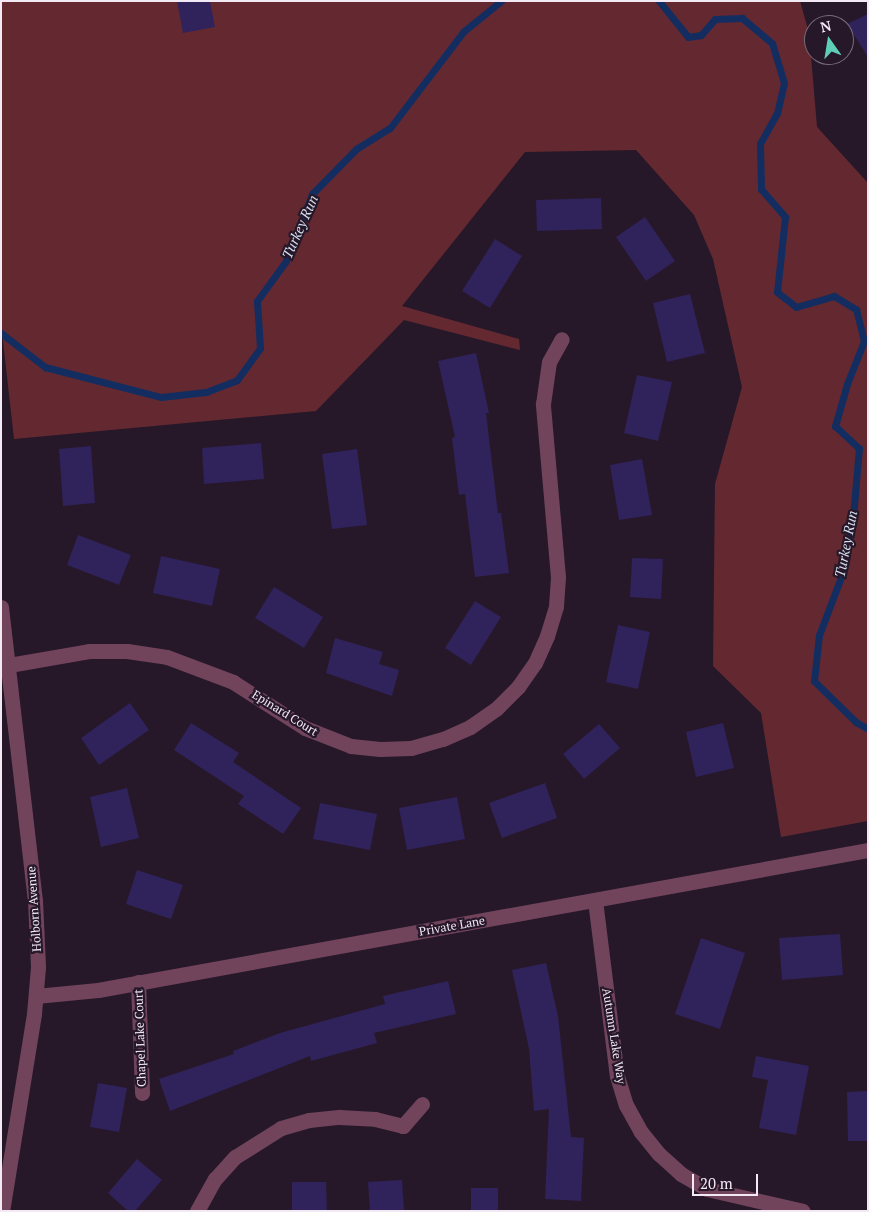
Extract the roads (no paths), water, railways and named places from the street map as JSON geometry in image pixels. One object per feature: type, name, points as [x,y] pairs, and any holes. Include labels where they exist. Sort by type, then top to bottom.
[{"type":"street","name":"Epinard Court","points":[[9,665],[89,651],[127,651],[167,657],[233,682],[304,728],[351,746],[380,749],[411,748],[443,740],[470,727],[497,708],[518,688],[543,645],[556,606],[558,577],[542,404],[549,362],[562,339]]},
{"type":"street","name":"Holborn Avenue","points":[[1,607],[35,900],[36,996],[2,1211]]},
{"type":"street","name":"Private Lane","points":[[36,996],[138,982],[868,850]]},
{"type":"street","name":"Autumn Lake Way","points":[[595,900],[617,1076],[626,1105],[641,1132],[681,1174],[707,1189],[803,1211]]},
{"type":"street","name":"Chapel Lake Court","points":[[138,982],[142,1093]]},
{"type":"street","points":[[197,1211],[215,1179],[235,1157],[281,1128],[309,1120],[339,1116],[375,1119],[403,1126],[422,1104]]},
{"type":"waterway","name":"Turkey Run","points":[[1,333],[45,367],[161,397],[206,392],[237,380],[260,348],[257,301],[286,261],[312,194],[356,149],[390,128],[464,31],[501,1]]},
{"type":"waterway","name":"Turkey Run","points":[[659,1],[688,37],[701,35],[715,19],[742,18],[772,43],[784,83],[777,113],[760,144],[761,189],[785,217],[777,292],[796,307],[834,296],[856,309],[864,341],[847,384],[835,426],[859,448],[853,516],[844,569],[819,635],[814,681],[856,722],[868,729]]}]
